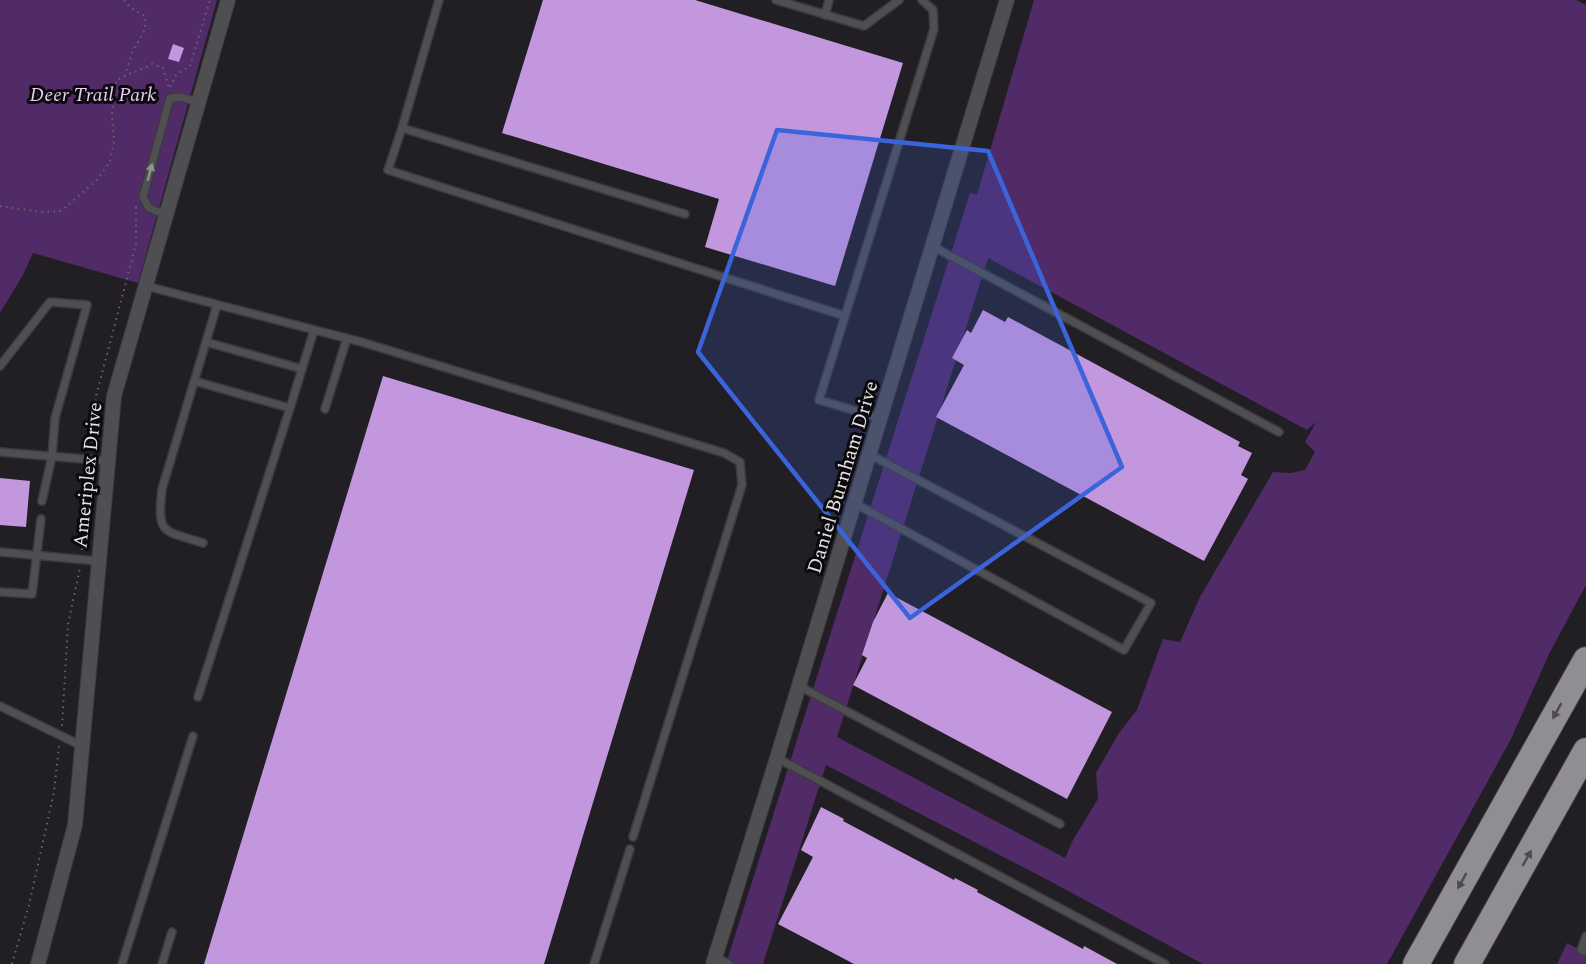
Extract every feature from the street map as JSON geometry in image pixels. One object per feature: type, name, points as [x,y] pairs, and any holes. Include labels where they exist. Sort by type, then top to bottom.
[{"type":"highway","points":[[1416,964],[1586,660]]},
{"type":"highway","points":[[1467,964],[1586,751]]},
{"type":"street","name":"Ameriplex Drive","points":[[38,964],[75,825],[114,396],[228,0]]},
{"type":"street","name":"Daniel Burnham Drive","points":[[714,960],[1007,0]]},
{"type":"lane","points":[[439,0],[388,171],[845,316]]},
{"type":"lane","points":[[776,0],[864,26],[899,0]]},
{"type":"lane","points":[[825,15],[829,0]]},
{"type":"lane","points":[[880,418],[819,400],[934,30],[933,10],[922,0]]},
{"type":"lane","points":[[167,215],[149,208],[143,197],[171,98],[180,97],[199,102]]},
{"type":"lane","points":[[402,128],[686,214]]},
{"type":"lane","points":[[932,246],[1279,432]]},
{"type":"lane","points":[[146,286],[347,339],[724,453],[740,462],[742,485],[633,837]]},
{"type":"lane","points":[[0,366],[50,302],[87,305],[55,418],[52,456],[42,501]]},
{"type":"lane","points":[[203,543],[167,531],[160,522],[162,489],[216,305]]},
{"type":"lane","points":[[198,697],[314,330]]},
{"type":"lane","points":[[326,409],[347,339]]},
{"type":"lane","points":[[206,342],[302,369]]},
{"type":"lane","points":[[194,381],[290,408]]},
{"type":"lane","points":[[0,452],[108,461]]},
{"type":"lane","points":[[854,504],[1124,650],[1151,603],[869,454]]},
{"type":"lane","points":[[0,592],[32,594],[41,519]]},
{"type":"lane","points":[[0,552],[98,561]]},
{"type":"lane","points":[[799,686],[1060,824]]},
{"type":"lane","points":[[0,706],[82,746]]},
{"type":"lane","points":[[122,964],[193,736]]},
{"type":"lane","points":[[777,758],[1165,964]]},
{"type":"lane","points":[[594,964],[630,849]]},
{"type":"lane","points":[[162,964],[172,932]]},
{"type":"lane","points":[[1586,936],[1581,950],[1586,952]]},
{"type":"lane","points":[[714,960],[729,964]]},
{"type":"path","points":[[124,0],[131,8],[145,16],[146,30],[133,50],[125,75]]},
{"type":"path","points":[[0,206],[41,212],[62,211],[96,181],[110,162],[114,141],[112,112],[116,81],[125,75],[139,72],[153,64],[163,68],[171,98]]},
{"type":"highlighted area","points":[[777,130],[988,151],[1122,467],[910,618],[698,352]]},
{"type":"green space","name":"Deer Trail Park","points":[[0,0],[217,0],[138,283],[33,253],[23,275],[0,313]]},
{"type":"green space","points":[[1034,0],[1576,0],[1586,5],[1586,585],[1550,652],[1511,739],[1387,964],[1203,964],[1048,880],[826,765],[763,964],[726,964],[970,193],[977,195]],"holes":[[[988,258],[1307,430],[1316,422],[1305,442],[1315,452],[1305,470],[1291,473],[1273,472],[1200,597],[1180,642],[1163,639],[1137,710],[1119,733],[1096,773],[1098,799],[1073,840],[1065,858],[837,737]]]},
{"type":"green space","points":[[1567,943],[1586,953],[1586,964],[1557,964]]},
{"type":"building","points":[[543,0],[695,0],[903,63],[835,286],[705,247],[719,199],[502,133]]},
{"type":"building","points":[[173,44],[184,48],[179,62],[168,59]]},
{"type":"building","points":[[983,310],[1005,322],[1008,317],[1240,442],[1238,446],[1252,453],[1241,475],[1248,479],[1204,561],[936,417],[964,365],[952,358],[967,330],[971,333]]},
{"type":"building","points":[[383,376],[694,470],[544,964],[204,964]]},
{"type":"building","points":[[0,478],[30,481],[26,527],[0,525]]},
{"type":"building","points":[[888,593],[1112,712],[1067,799],[853,685],[867,658],[862,655],[873,622]]},
{"type":"building","points":[[821,807],[954,880],[955,878],[978,890],[977,892],[1083,949],[1084,946],[1117,964],[854,964],[778,924],[813,857],[801,850]]}]
